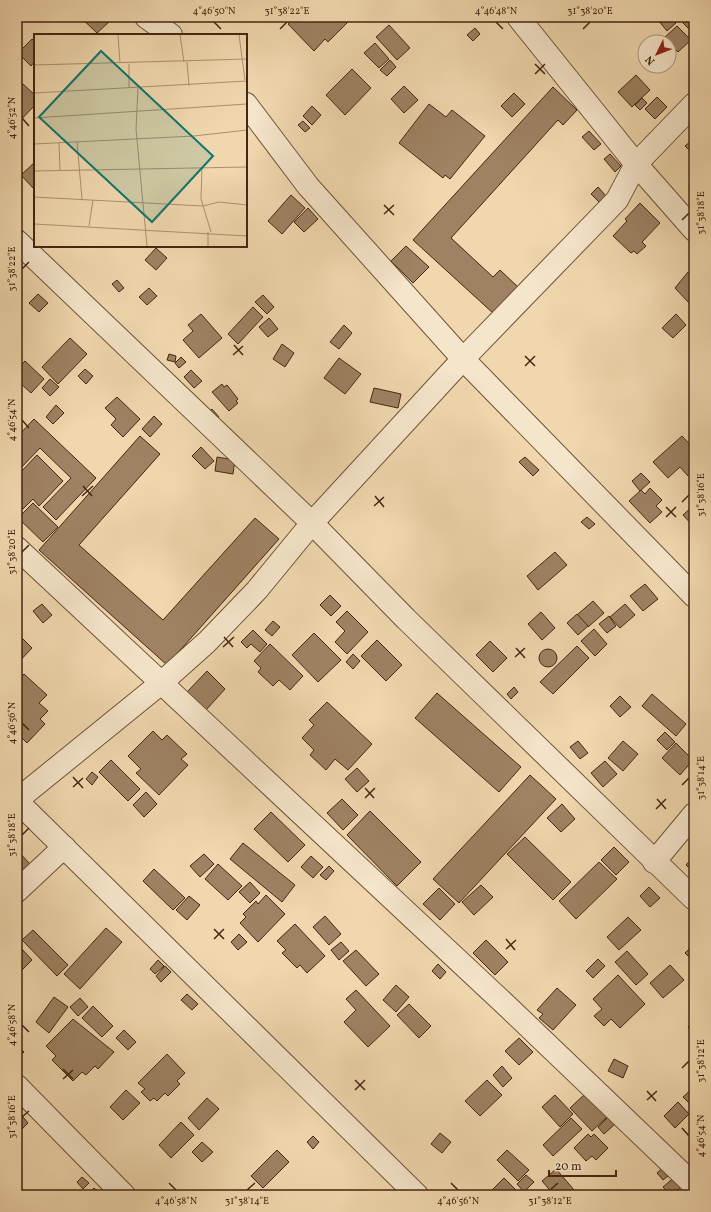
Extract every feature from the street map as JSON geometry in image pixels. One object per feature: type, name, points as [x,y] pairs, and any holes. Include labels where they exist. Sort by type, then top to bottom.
[{"type":"street","points":[[146,17],[170,34]]},
{"type":"street","points":[[518,17],[636,164],[694,230]]},
{"type":"street","points":[[416,1195],[17,801],[160,684],[207,642],[257,590],[312,523],[463,359],[617,200],[636,164],[694,104]]},
{"type":"street","points":[[247,105],[308,186],[463,359],[694,596]]},
{"type":"street","points":[[17,241],[312,523],[406,619],[654,862],[694,899]]},
{"type":"street","points":[[17,548],[160,684],[508,1007],[694,1185]]},
{"type":"street","points":[[654,862],[694,814]]},
{"type":"street","points":[[17,891],[64,847]]},
{"type":"street","points":[[17,1086],[124,1195]]},
{"type":"building","points":[[80,17],[106,17],[110,21],[97,33]]},
{"type":"building","points":[[295,17],[350,17],[351,19],[328,42],[325,39],[314,51],[288,24]]},
{"type":"building","points":[[648,17],[658,17],[652,22]]},
{"type":"building","points":[[661,17],[671,17],[676,23],[667,31],[658,20]]},
{"type":"building","points":[[685,17],[694,17],[693,33],[681,21]]},
{"type":"building","points":[[389,25],[410,48],[397,60],[376,37]]},
{"type":"building","points":[[677,26],[691,40],[678,52],[677,34],[668,34]]},
{"type":"building","points":[[475,28],[480,34],[473,41],[467,35]]},
{"type":"building","points":[[32,39],[34,40],[34,62],[31,66],[18,53]]},
{"type":"building","points":[[375,43],[389,59],[379,68],[364,53]]},
{"type":"building","points":[[390,60],[396,67],[387,76],[380,70]]},
{"type":"building","points":[[352,69],[371,88],[345,115],[326,95]]},
{"type":"building","points":[[636,75],[650,90],[632,107],[618,92]]},
{"type":"building","points":[[23,84],[34,94],[34,106],[17,124],[17,90]]},
{"type":"building","points":[[404,86],[418,100],[404,113],[391,99]]},
{"type":"building","points":[[553,87],[577,110],[563,125],[558,120],[451,238],[493,277],[500,270],[518,287],[494,314],[413,240]]},
{"type":"building","points":[[514,93],[525,104],[512,117],[501,106]]},
{"type":"building","points":[[657,97],[667,107],[655,119],[645,109]]},
{"type":"building","points":[[642,98],[647,103],[640,110],[635,105]]},
{"type":"building","points":[[429,104],[446,117],[452,110],[485,136],[450,179],[445,175],[443,178],[399,143]]},
{"type":"building","points":[[312,106],[321,115],[312,125],[303,116]]},
{"type":"building","points":[[303,121],[310,128],[305,132],[298,125]]},
{"type":"building","points":[[589,131],[601,144],[594,150],[582,137]]},
{"type":"building","points":[[691,141],[694,144],[693,154],[685,146]]},
{"type":"building","points":[[610,154],[621,166],[615,172],[604,159]]},
{"type":"building","points":[[34,163],[33,188],[21,175]]},
{"type":"building","points":[[598,187],[606,196],[599,202],[591,194]]},
{"type":"building","points":[[291,195],[305,208],[282,234],[268,221]]},
{"type":"building","points":[[640,203],[660,223],[642,242],[646,246],[637,254],[634,251],[631,253],[613,236],[627,221],[625,219]]},
{"type":"building","points":[[308,208],[318,219],[304,232],[294,222]]},
{"type":"building","points":[[406,246],[429,267],[413,283],[391,261]]},
{"type":"building","points":[[156,248],[167,258],[156,270],[145,260]]},
{"type":"building","points":[[688,272],[694,278],[694,298],[689,303],[675,288]]},
{"type":"building","points":[[117,280],[124,288],[119,292],[112,284]]},
{"type":"building","points":[[149,288],[157,296],[147,305],[139,297]]},
{"type":"building","points":[[38,294],[48,303],[39,312],[29,303]]},
{"type":"building","points":[[263,295],[274,307],[267,314],[255,302]]},
{"type":"building","points":[[253,307],[263,317],[238,344],[228,334]]},
{"type":"building","points":[[201,314],[222,338],[199,358],[183,340],[193,331],[188,325]]},
{"type":"building","points":[[676,314],[686,325],[673,338],[662,328]]},
{"type":"building","points":[[269,318],[278,329],[268,337],[259,327]]},
{"type":"building","points":[[344,325],[352,333],[339,349],[330,342]]},
{"type":"building","points":[[70,338],[87,354],[58,384],[42,367]]},
{"type":"building","points":[[282,344],[294,353],[285,367],[273,359]]},
{"type":"building","points":[[169,354],[176,356],[175,362],[167,360]]},
{"type":"building","points":[[181,357],[186,362],[179,368],[175,363]]},
{"type":"building","points":[[339,358],[361,374],[345,394],[324,378]]},
{"type":"building","points":[[25,361],[44,379],[31,393],[17,380],[17,369]]},
{"type":"building","points":[[85,369],[93,376],[86,384],[78,376]]},
{"type":"building","points":[[191,370],[202,381],[194,388],[184,377]]},
{"type":"building","points":[[50,379],[59,387],[50,396],[42,388]]},
{"type":"building","points":[[222,384],[224,387],[227,385],[238,399],[236,401],[238,403],[229,411],[212,392]]},
{"type":"building","points":[[374,388],[401,394],[398,408],[370,402]]},
{"type":"building","points":[[117,397],[140,419],[123,437],[111,425],[116,419],[105,408]]},
{"type":"building","points":[[56,405],[64,413],[53,424],[46,417]]},
{"type":"building","points":[[212,409],[219,417],[211,424],[205,416]]},
{"type":"building","points":[[154,416],[162,424],[150,437],[142,429]]},
{"type":"building","points":[[34,419],[96,478],[56,520],[43,507],[71,478],[40,448],[17,472],[17,437]]},
{"type":"building","points":[[140,436],[160,454],[79,545],[163,620],[255,518],[279,539],[167,665],[39,550]]},
{"type":"building","points":[[682,436],[694,449],[694,471],[688,476],[680,467],[668,478],[653,462]]},
{"type":"building","points":[[201,447],[214,461],[205,469],[192,456]]},
{"type":"building","points":[[37,455],[63,481],[39,506],[33,499],[23,509],[17,503],[17,476]]},
{"type":"building","points":[[217,457],[235,460],[233,474],[215,471]]},
{"type":"building","points":[[525,457],[539,470],[533,476],[519,462]]},
{"type":"building","points":[[641,473],[650,482],[640,491],[632,481]]},
{"type":"building","points":[[650,488],[662,500],[656,506],[662,512],[650,523],[629,501],[641,490],[645,494]]},
{"type":"building","points":[[33,503],[58,527],[43,542],[18,518]]},
{"type":"building","points":[[694,505],[694,527],[683,515]]},
{"type":"building","points":[[587,517],[595,524],[589,529],[581,522]]},
{"type":"building","points":[[555,552],[567,565],[538,590],[527,576]]},
{"type":"building","points":[[645,584],[658,599],[643,611],[630,596]]},
{"type":"building","points":[[330,595],[341,606],[331,616],[320,605]]},
{"type":"building","points":[[593,601],[604,613],[588,627],[577,615]]},
{"type":"building","points":[[42,604],[52,615],[43,623],[33,611]]},
{"type":"building","points":[[625,604],[635,615],[620,628],[610,617]]},
{"type":"building","points":[[347,611],[368,632],[347,654],[335,642],[345,631],[336,622]]},
{"type":"building","points":[[541,612],[555,628],[542,640],[528,624]]},
{"type":"building","points":[[577,614],[588,626],[578,635],[567,623]]},
{"type":"building","points":[[609,616],[616,626],[607,633],[599,624]]},
{"type":"building","points":[[273,621],[280,627],[272,636],[265,630]]},
{"type":"building","points":[[594,629],[607,644],[595,656],[581,641]]},
{"type":"building","points":[[253,630],[267,644],[260,652],[251,644],[247,648],[241,642]]},
{"type":"building","points":[[314,633],[341,660],[318,682],[292,655]]},
{"type":"building","points":[[20,636],[32,648],[17,664],[17,639]]},
{"type":"building","points":[[377,640],[402,665],[386,681],[361,656]]},
{"type":"building","points":[[490,641],[507,658],[493,672],[476,655]]},
{"type":"building","points":[[270,644],[303,676],[290,690],[279,680],[273,686],[258,672],[261,668],[254,661]]},
{"type":"building","points":[[577,646],[589,658],[553,694],[540,682]]},
{"type":"building","points":[[548,649],[554,652],[557,658],[554,664],[548,667],[542,664],[539,658],[542,652]]},
{"type":"building","points":[[353,654],[360,661],[353,669],[346,662]]},
{"type":"building","points":[[207,671],[225,689],[206,710],[187,692]]},
{"type":"building","points":[[24,674],[47,695],[39,703],[48,711],[40,719],[45,724],[27,743],[21,737],[17,742],[17,681]]},
{"type":"building","points":[[514,687],[518,692],[511,699],[507,694]]},
{"type":"building","points":[[437,693],[521,767],[499,792],[415,718]]},
{"type":"building","points":[[652,694],[686,724],[676,736],[642,706]]},
{"type":"building","points":[[620,696],[631,707],[620,717],[610,706]]},
{"type":"building","points":[[327,702],[372,744],[348,770],[335,759],[326,770],[310,755],[314,750],[302,738],[314,725],[309,720]]},
{"type":"building","points":[[153,731],[162,740],[167,735],[187,754],[181,759],[188,765],[159,795],[136,773],[141,769],[128,756]]},
{"type":"building","points":[[665,732],[675,742],[667,750],[657,740]]},
{"type":"building","points":[[578,741],[588,753],[580,759],[570,747]]},
{"type":"building","points":[[623,741],[638,754],[623,771],[608,758]]},
{"type":"building","points":[[676,743],[693,760],[680,775],[662,758]]},
{"type":"building","points":[[111,760],[140,789],[128,801],[99,772]]},
{"type":"building","points":[[605,761],[617,774],[603,787],[591,773]]},
{"type":"building","points":[[357,768],[369,781],[357,792],[345,779]]},
{"type":"building","points":[[92,772],[98,777],[92,785],[86,779]]},
{"type":"building","points":[[530,775],[556,799],[459,903],[433,879]]},
{"type":"building","points":[[146,792],[157,804],[144,817],[133,805]]},
{"type":"building","points":[[342,799],[358,815],[343,830],[327,813]]},
{"type":"building","points":[[562,804],[575,819],[561,832],[547,818]]},
{"type":"building","points":[[370,811],[421,862],[397,886],[347,835]]},
{"type":"building","points":[[271,812],[305,845],[288,862],[254,829]]},
{"type":"building","points":[[525,837],[571,882],[553,900],[507,854]]},
{"type":"building","points":[[243,843],[295,885],[282,902],[230,859]]},
{"type":"building","points":[[614,847],[629,862],[616,875],[601,860]]},
{"type":"building","points":[[17,850],[30,864],[17,876]]},
{"type":"building","points":[[204,854],[214,864],[200,877],[190,866]]},
{"type":"building","points":[[311,856],[323,867],[313,878],[301,867]]},
{"type":"building","points":[[694,856],[694,873],[686,865]]},
{"type":"building","points":[[599,862],[617,879],[576,919],[559,901]]},
{"type":"building","points":[[218,864],[242,886],[228,900],[205,879]]},
{"type":"building","points":[[329,866],[334,871],[326,880],[320,875]]},
{"type":"building","points":[[154,869],[185,898],[173,910],[143,881]]},
{"type":"building","points":[[250,882],[260,893],[250,903],[239,892]]},
{"type":"building","points":[[481,885],[493,897],[474,915],[462,902]]},
{"type":"building","points":[[649,887],[660,898],[650,907],[640,896]]},
{"type":"building","points":[[439,888],[455,904],[440,920],[423,904]]},
{"type":"building","points":[[266,895],[285,914],[258,942],[240,923],[246,917],[243,914],[256,901],[258,904]]},
{"type":"building","points":[[189,896],[200,905],[187,920],[176,910]]},
{"type":"building","points":[[325,916],[341,934],[329,945],[313,927]]},
{"type":"building","points":[[628,917],[641,930],[619,950],[607,937]]},
{"type":"building","points":[[295,924],[325,956],[307,973],[300,965],[297,968],[282,953],[286,950],[277,941]]},
{"type":"building","points":[[106,928],[122,942],[80,989],[64,974]]},
{"type":"building","points":[[33,930],[68,965],[57,976],[22,940]]},
{"type":"building","points":[[239,934],[247,942],[238,950],[231,942]]},
{"type":"building","points":[[486,940],[508,962],[495,975],[473,953]]},
{"type":"building","points":[[341,942],[349,951],[339,960],[331,950]]},
{"type":"building","points":[[694,944],[694,962],[685,953]]},
{"type":"building","points":[[21,948],[32,960],[22,970],[17,965],[17,952]]},
{"type":"building","points":[[356,950],[379,974],[366,986],[343,961]]},
{"type":"building","points":[[627,951],[648,974],[636,985],[615,962]]},
{"type":"building","points":[[598,959],[605,966],[593,978],[586,971]]},
{"type":"building","points":[[158,960],[164,966],[155,974],[150,969]]},
{"type":"building","points":[[438,964],[446,972],[440,979],[432,971]]},
{"type":"building","points":[[670,965],[684,980],[663,998],[650,983]]},
{"type":"building","points":[[165,966],[171,972],[161,982],[156,976]]},
{"type":"building","points":[[618,975],[645,1004],[620,1028],[611,1019],[604,1026],[594,1016],[602,1009],[593,999]]},
{"type":"building","points":[[396,985],[409,997],[396,1012],[383,1000]]},
{"type":"building","points":[[557,988],[576,1005],[553,1030],[539,1018],[543,1014],[537,1010]]},
{"type":"building","points":[[356,990],[390,1026],[368,1047],[344,1022],[356,1010],[346,999]]},
{"type":"building","points":[[187,994],[198,1004],[192,1010],[181,1000]]},
{"type":"building","points":[[54,997],[68,1007],[49,1033],[36,1022]]},
{"type":"building","points":[[80,998],[88,1007],[78,1016],[70,1007]]},
{"type":"building","points":[[409,1004],[431,1026],[419,1038],[397,1015]]},
{"type":"building","points":[[93,1006],[113,1026],[102,1037],[82,1018]]},
{"type":"building","points":[[73,1019],[114,1052],[98,1069],[95,1066],[86,1075],[82,1072],[73,1081],[52,1060],[56,1056],[46,1046]]},
{"type":"building","points":[[694,1022],[694,1034],[688,1027]]},
{"type":"building","points":[[124,1030],[136,1042],[128,1050],[116,1038]]},
{"type":"building","points":[[519,1038],[533,1052],[519,1065],[505,1051]]},
{"type":"building","points":[[17,1045],[24,1052],[17,1059]]},
{"type":"building","points":[[167,1054],[185,1073],[177,1081],[180,1084],[168,1096],[165,1093],[157,1101],[154,1098],[150,1101],[141,1092],[145,1089],[138,1083]]},
{"type":"building","points":[[614,1059],[628,1066],[623,1078],[608,1071]]},
{"type":"building","points":[[502,1066],[512,1078],[503,1087],[493,1075]]},
{"type":"building","points":[[487,1080],[502,1095],[480,1116],[465,1101]]},
{"type":"building","points":[[694,1087],[694,1108],[683,1097]]},
{"type":"building","points":[[126,1090],[140,1103],[123,1120],[110,1107]]},
{"type":"building","points":[[585,1094],[607,1117],[592,1131],[570,1108]]},
{"type":"building","points":[[555,1095],[573,1114],[560,1127],[542,1107]]},
{"type":"building","points":[[207,1098],[219,1109],[199,1130],[188,1118]]},
{"type":"building","points":[[678,1102],[689,1114],[675,1128],[664,1116]]},
{"type":"building","points":[[23,1117],[28,1123],[22,1129],[17,1122]]},
{"type":"building","points":[[608,1117],[615,1124],[604,1134],[598,1127]]},
{"type":"building","points":[[571,1118],[582,1129],[553,1156],[543,1145]]},
{"type":"building","points":[[181,1122],[194,1135],[171,1158],[159,1145]]},
{"type":"building","points":[[440,1133],[451,1142],[442,1153],[431,1144]]},
{"type":"building","points":[[588,1134],[591,1137],[594,1134],[608,1148],[596,1160],[592,1156],[586,1161],[574,1148]]},
{"type":"building","points":[[313,1136],[319,1142],[313,1149],[307,1142]]},
{"type":"building","points":[[202,1142],[213,1152],[202,1162],[192,1152]]},
{"type":"building","points":[[277,1150],[289,1162],[263,1188],[251,1176]]},
{"type":"building","points":[[507,1150],[529,1170],[518,1181],[497,1160]]},
{"type":"building","points":[[666,1165],[673,1172],[663,1180],[657,1173]]},
{"type":"building","points":[[556,1169],[575,1191],[571,1195],[554,1195],[542,1181]]},
{"type":"building","points":[[526,1175],[534,1182],[524,1192],[517,1184]]},
{"type":"building","points":[[676,1176],[684,1185],[670,1195],[663,1187]]},
{"type":"building","points":[[82,1177],[89,1183],[83,1189],[77,1182]]},
{"type":"building","points":[[504,1178],[517,1191],[513,1195],[494,1195],[491,1191]]},
{"type":"building","points":[[94,1188],[102,1195],[88,1194]]}]
